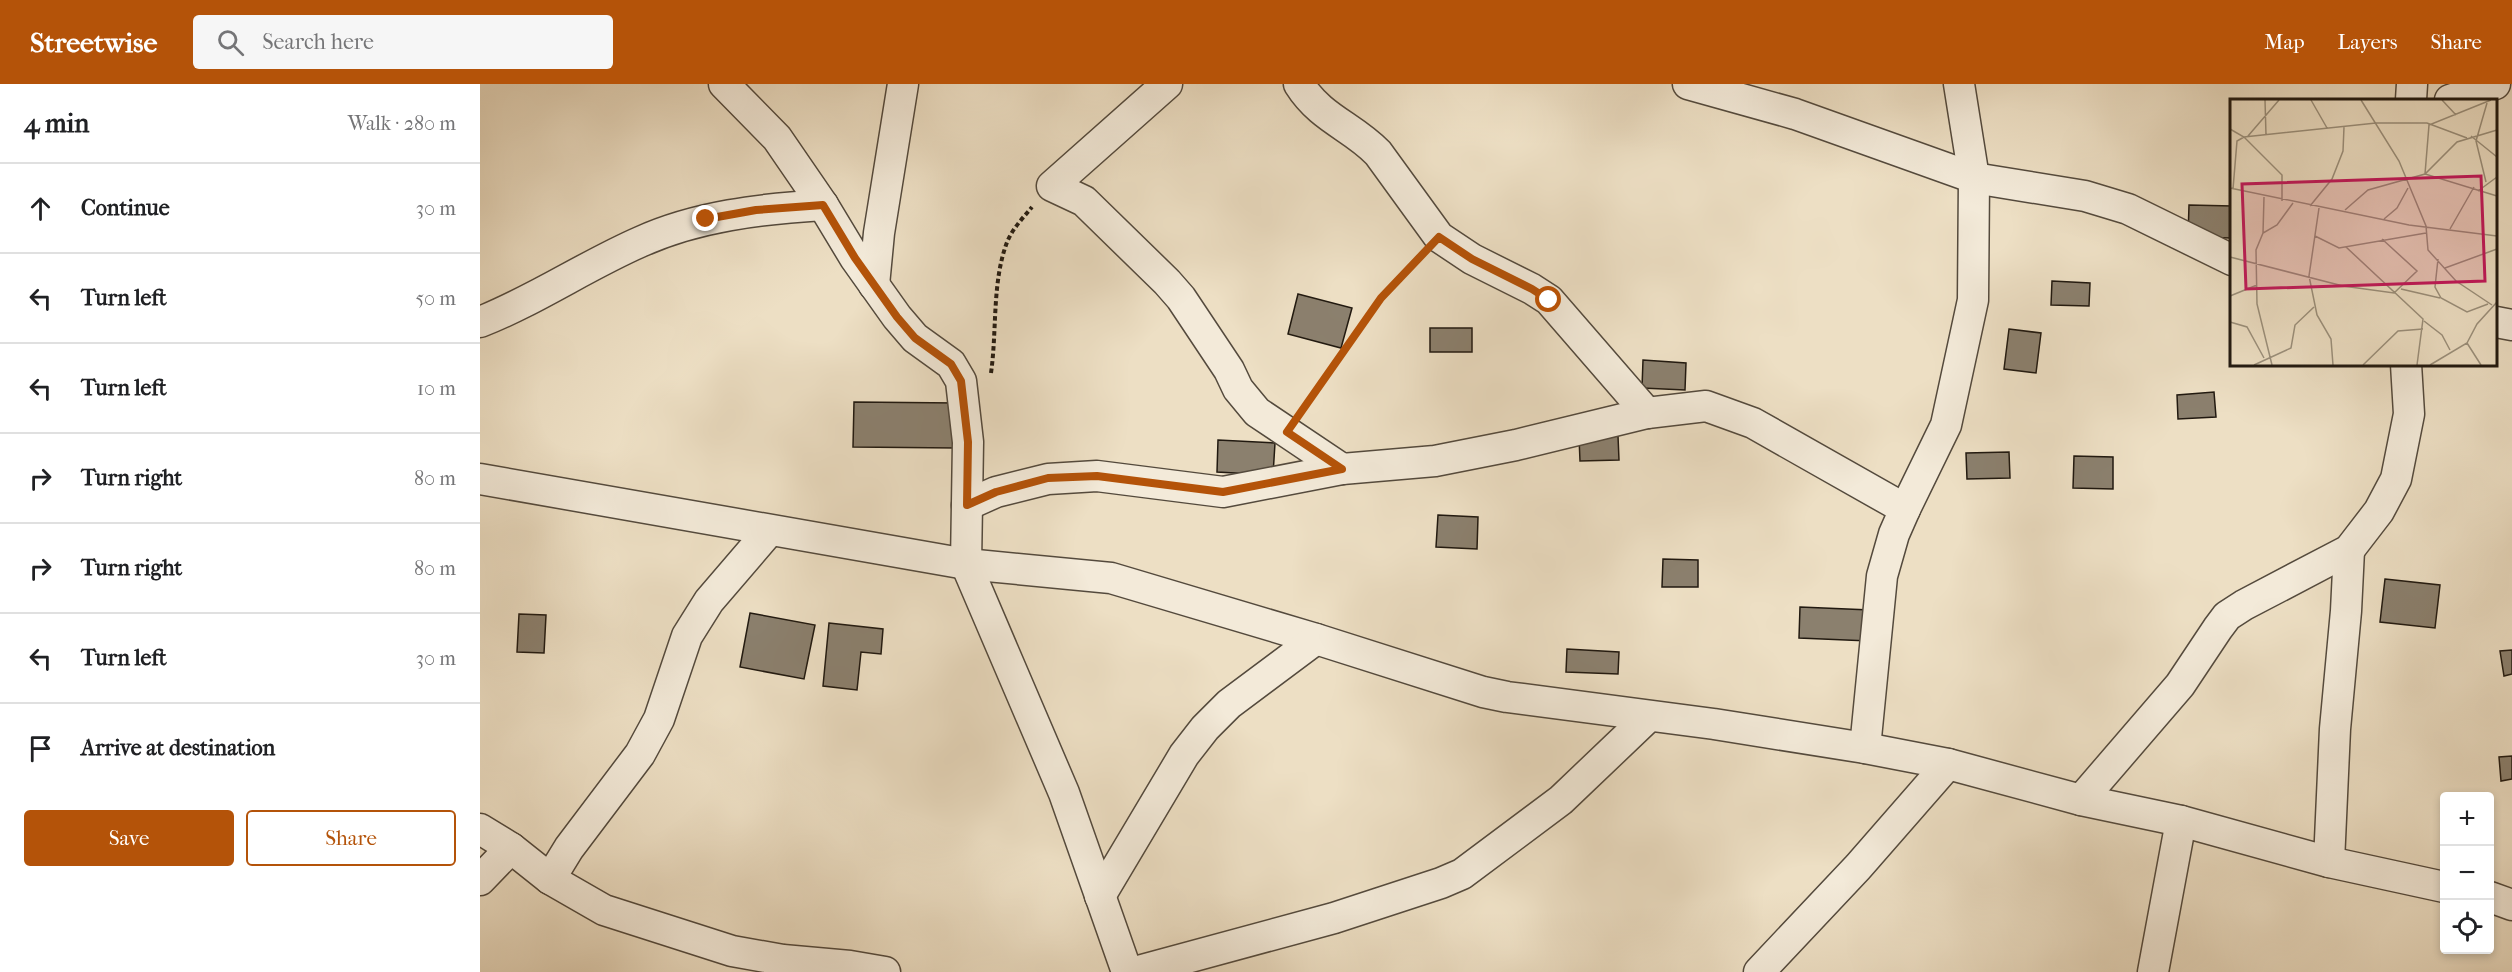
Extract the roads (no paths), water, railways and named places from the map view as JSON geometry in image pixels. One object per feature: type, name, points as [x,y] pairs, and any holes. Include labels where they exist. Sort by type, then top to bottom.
[{"type":"street","points":[[724,84],[777,138],[823,205],[855,258],[915,338],[951,364],[961,381],[966,414],[966,564],[1064,793],[1127,972]]},
{"type":"street","points":[[874,285],[879,233],[903,84]]},
{"type":"street","points":[[1167,84],[1052,186],[1084,201],[1167,282],[1181,298],[1229,370],[1238,389],[1257,412],[1342,469]]},
{"type":"street","points":[[1299,84],[1321,110],[1340,126],[1366,141],[1378,153],[1439,237],[1472,259],[1549,300],[1647,413]]},
{"type":"street","points":[[1688,84],[1795,114],[1974,178],[2085,196],[2128,209],[2230,259]]},
{"type":"street","points":[[1865,748],[1882,576],[1905,509],[1946,425],[1973,300],[1974,178],[1959,84]]},
{"type":"street","points":[[2411,99],[2412,84]]},
{"type":"street","points":[[2453,99],[2494,84]]},
{"type":"street","points":[[480,322],[667,230],[706,219],[745,212],[823,205]]},
{"type":"street","points":[[2497,322],[2512,325]]},
{"type":"street","points":[[2081,800],[2180,685],[2227,616],[2349,550],[2379,511],[2396,479],[2409,414],[2406,366]]},
{"type":"street","points":[[967,505],[996,492],[1048,478],[1097,476],[1223,492],[1342,469],[1435,461],[1516,445],[1647,413],[1707,406],[1753,423],[1905,509]]},
{"type":"street","points":[[480,479],[966,564],[1111,578],[1483,692],[1648,717],[1714,724],[1948,764],[2081,800],[2181,820],[2329,862],[2440,886]]},
{"type":"street","points":[[550,879],[569,848],[639,754],[659,719],[692,627],[709,601],[769,531]]},
{"type":"street","points":[[2329,862],[2335,729],[2346,612],[2349,550]]},
{"type":"street","points":[[1100,896],[1184,755],[1205,728],[1229,704],[1316,639]]},
{"type":"street","points":[[1135,972],[1334,918],[1462,874],[1562,800],[1648,717]]},
{"type":"street","points":[[1758,972],[1858,867],[1948,764]]},
{"type":"street","points":[[2153,972],[2181,820]]},
{"type":"street","points":[[480,829],[511,848],[550,879],[604,910],[732,951],[783,960],[850,966],[885,972]]},
{"type":"street","points":[[480,880],[511,848]]},
{"type":"street","points":[[2494,898],[2512,904]]}]
